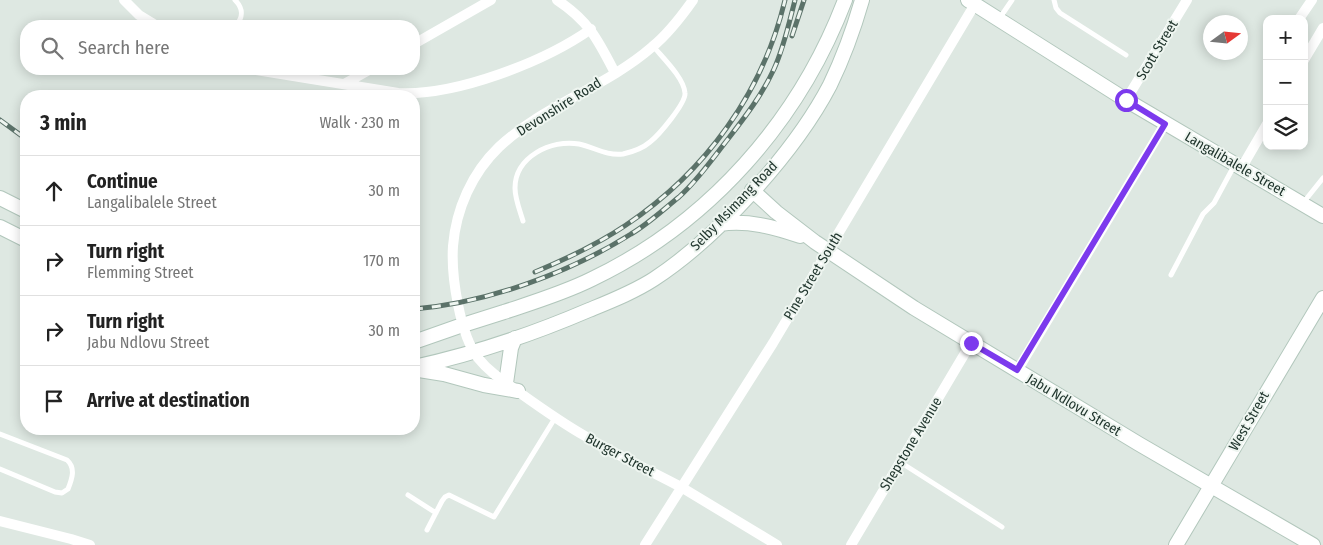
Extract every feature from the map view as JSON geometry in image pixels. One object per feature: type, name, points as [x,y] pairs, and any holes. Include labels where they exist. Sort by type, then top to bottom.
[{"type":"street","points":[[124,0],[148,20]]},
{"type":"street","points":[[420,41],[492,0]]},
{"type":"street","points":[[557,0],[572,10],[591,29],[615,73]]},
{"type":"street","name":"Devonshire Road","points":[[473,351],[463,325],[453,278],[453,250],[459,211],[474,179],[489,157],[522,128],[615,73],[653,46],[677,21],[693,0]]},
{"type":"street","name":"Selby Msimang Road","points":[[420,340],[555,295],[592,280],[648,248],[706,204],[732,179],[758,149],[791,104],[814,68],[835,26],[845,0]]},
{"type":"street","name":"Selby Msimang Road","points":[[420,366],[558,324],[653,280],[685,256],[720,224],[770,171],[805,125],[830,85],[855,24],[862,0]]},
{"type":"street","name":"Scott Street","points":[[1126,100],[1187,0]]},
{"type":"street","points":[[1302,15],[1312,0]]},
{"type":"street","name":"Langalibalele Street","points":[[972,2],[1165,124],[1323,216]]},
{"type":"street","name":"Pine Street South","points":[[645,545],[773,343],[972,2]]},
{"type":"street","points":[[1308,53],[1323,28]]},
{"type":"street","points":[[420,94],[473,82],[536,60],[570,44],[591,29]]},
{"type":"street","points":[[288,75],[380,90]]},
{"type":"street","points":[[344,84],[360,75]]},
{"type":"street","points":[[1017,370],[1165,124]]},
{"type":"street","points":[[1238,165],[1263,130]]},
{"type":"street","name":"Jabu Ndlovu Street","points":[[752,190],[776,212],[815,242],[914,308],[1211,487],[1313,545]]},
{"type":"street","points":[[0,198],[20,208]]},
{"type":"street","name":"Jabu Ndlovu Street","points":[[720,224],[754,223],[785,231],[815,242]]},
{"type":"street","points":[[0,226],[20,237]]},
{"type":"street","name":"West Street","points":[[1176,545],[1323,298]]},
{"type":"street","points":[[420,369],[484,385],[512,387],[511,348],[515,338]]},
{"type":"street","name":"Shepstone Avenue","points":[[851,545],[971,343]]},
{"type":"street","name":"Burger Street","points":[[473,351],[491,372],[555,418],[587,438],[680,487],[777,545]]},
{"type":"street","points":[[0,521],[71,538],[90,545]]},
{"type":"lane","points":[[235,0],[242,11],[240,20]]},
{"type":"lane","points":[[999,19],[1012,0]]},
{"type":"lane","points":[[1054,0],[1056,8],[1060,13],[1126,55]]},
{"type":"lane","points":[[523,221],[515,188],[517,177],[524,162],[539,150],[564,144],[579,144],[612,154],[633,151],[651,141],[681,106],[685,94],[682,82],[653,46]]},
{"type":"lane","points":[[1171,275],[1203,214],[1214,203],[1238,165]]},
{"type":"lane","points":[[1303,204],[1323,178]]},
{"type":"lane","points":[[427,530],[445,497],[449,495],[494,517],[555,418]]},
{"type":"lane","points":[[0,434],[67,460],[71,463],[73,469],[68,489],[62,493],[55,492],[0,469]]},
{"type":"lane","points":[[900,462],[1002,527]]},
{"type":"lane","points":[[408,494],[436,513]]},
{"type":"railway","points":[[535,272],[582,251],[626,225],[655,204],[681,181],[705,155],[727,128],[746,98],[762,67],[775,34],[785,0]]},
{"type":"railway","points":[[420,308],[470,300],[527,284],[607,248],[656,216],[679,197],[699,176],[759,97],[778,61],[795,0]]},
{"type":"railway","points":[[792,36],[804,0]]},
{"type":"railway","points":[[0,120],[20,135]]},
{"type":"route","points":[[971,343],[1017,370],[1165,124],[1126,100]]}]
